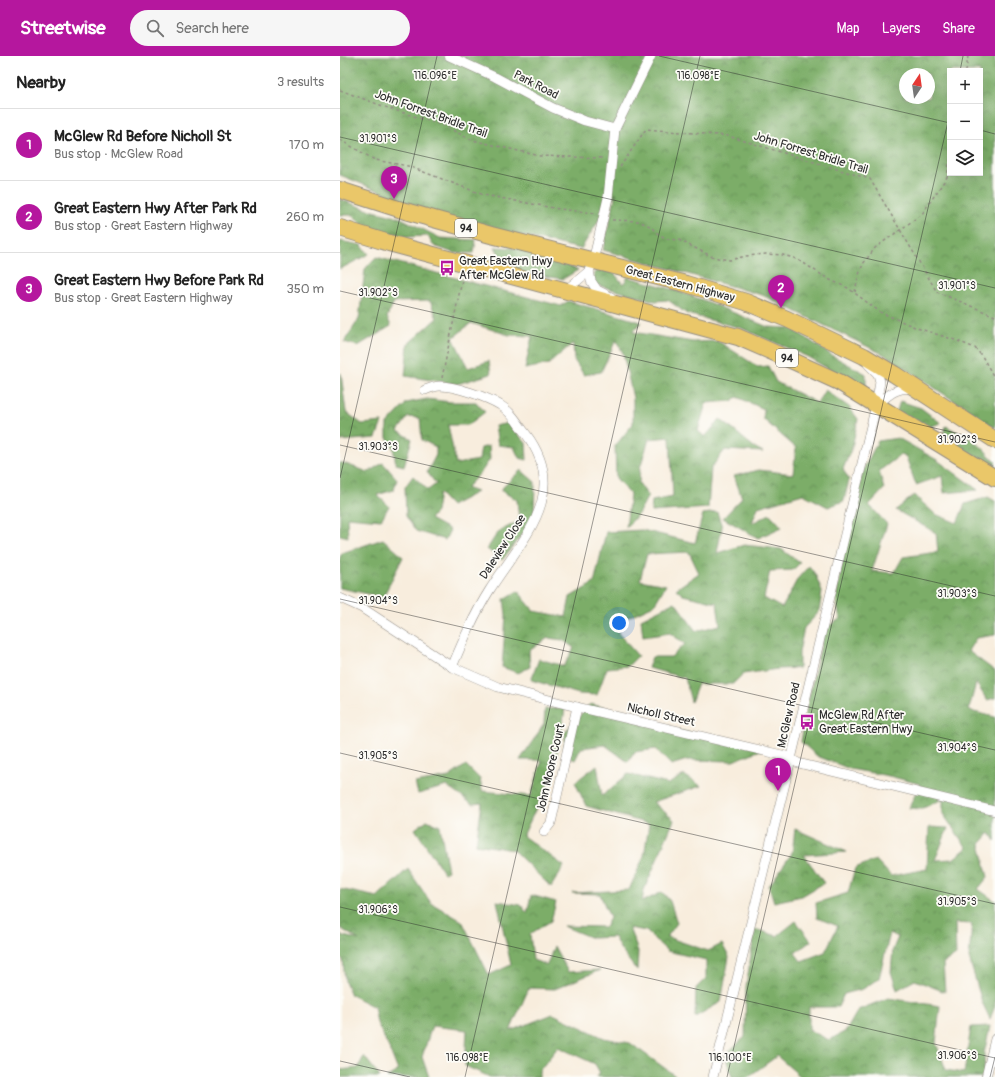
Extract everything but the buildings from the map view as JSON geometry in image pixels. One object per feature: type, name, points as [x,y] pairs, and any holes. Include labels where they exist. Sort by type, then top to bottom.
[{"type":"highway","name":"Great Eastern Highway","points":[[340,190],[591,266],[686,284],[746,302],[787,319],[845,347],[894,374],[995,440]]},
{"type":"highway","name":"94","points":[[340,228],[389,243],[738,337],[839,382],[995,478]]},
{"type":"street","name":"Park Road","points":[[449,56],[553,108],[585,121],[615,129]]},
{"type":"street","points":[[623,306],[608,295],[597,290],[591,281],[591,266],[608,198],[615,129],[650,56]]},
{"type":"street","points":[[565,291],[591,266]]},
{"type":"street","name":"McGlew Road","points":[[713,1077],[876,405],[880,382],[878,374],[868,364],[845,347]]},
{"type":"street","name":"Daleview Close","points":[[425,390],[440,386],[476,394],[499,404],[509,411],[533,444],[540,462],[544,479],[542,499],[537,518],[530,531],[488,592],[452,667]]},
{"type":"street","points":[[876,405],[897,389],[905,387],[917,390]]},
{"type":"street","name":"Nicholl Street","points":[[340,598],[362,608],[452,667],[498,687],[786,756],[798,763],[995,810]]},
{"type":"street","name":"John Moore Court","points":[[544,832],[552,823],[577,707]]},
{"type":"street","points":[[986,1077],[995,1039]]},
{"type":"path","points":[[966,68],[968,56]]},
{"type":"path","name":"John Forrest Bridle Trail","points":[[340,90],[442,126],[472,140],[540,156],[612,158]]},
{"type":"path","name":"John Forrest Bridle Trail","points":[[609,183],[646,129],[728,136],[870,179],[937,292],[995,316]]},
{"type":"path","points":[[340,140],[375,160],[408,166],[484,195],[559,209],[593,213],[612,220],[638,221],[650,226],[657,233],[667,238],[679,240],[718,258],[730,260],[746,256],[766,254],[783,255],[794,258],[828,279],[848,288],[880,312],[917,328],[975,348],[982,356],[995,379]]},
{"type":"path","points":[[854,292],[863,264],[875,248],[922,214],[947,176]]},
{"type":"path","points":[[440,386],[463,274]]},
{"type":"green space","points":[[340,56],[995,56],[995,428],[885,355],[762,295],[603,250],[616,193],[581,249],[448,219],[340,175]]},
{"type":"green space","points":[[340,199],[366,209],[401,218],[440,238],[476,240],[474,253],[454,253],[434,246],[428,236],[406,237],[363,226],[353,215],[340,215]]},
{"type":"green space","points":[[340,241],[361,245],[369,254],[340,269]]},
{"type":"green space","points":[[495,247],[518,248],[534,252],[578,270],[563,279],[508,270]]},
{"type":"green space","points":[[376,257],[561,306],[568,301],[641,322],[633,332],[693,342],[718,341],[758,367],[768,366],[776,382],[817,403],[825,390],[849,407],[858,419],[852,447],[843,469],[849,480],[844,501],[828,507],[803,494],[758,507],[752,523],[770,514],[782,527],[758,538],[723,518],[742,498],[734,476],[759,470],[793,474],[796,448],[763,419],[764,409],[737,397],[732,401],[706,403],[698,431],[705,437],[720,419],[754,447],[763,452],[725,450],[711,468],[708,508],[651,512],[652,501],[673,497],[670,437],[649,439],[640,468],[639,483],[648,496],[638,514],[626,528],[630,494],[616,478],[615,446],[633,424],[633,398],[623,353],[616,340],[601,372],[584,375],[574,360],[573,343],[549,364],[525,369],[532,336],[509,335],[471,323],[453,338],[468,368],[489,361],[491,374],[457,384],[405,376],[408,344],[437,318],[430,301],[394,302],[387,317],[391,326],[358,346],[344,342],[359,319],[365,269]]},
{"type":"green space","points":[[602,270],[614,273],[623,284],[628,277],[665,287],[703,300],[768,327],[791,328],[833,356],[866,374],[866,386],[857,386],[808,357],[741,328],[687,314],[668,300],[655,301],[593,284],[594,273]]},
{"type":"green space","points":[[341,373],[346,412],[362,424],[382,422],[376,438],[340,441]]},
{"type":"green space","points":[[427,399],[451,402],[476,402],[485,412],[468,425],[448,425],[456,464],[479,460],[481,448],[489,446],[490,459],[482,471],[466,488],[477,492],[451,506],[439,493],[436,512],[430,519],[450,530],[445,540],[416,531],[406,516],[405,487],[413,476],[428,490],[436,484],[427,472],[436,455],[436,447],[422,440],[420,418],[408,417],[398,431],[412,439],[404,466],[396,464],[393,447],[387,438],[387,424],[406,403]]},
{"type":"green space","points":[[900,401],[921,408],[941,423],[923,429],[896,414]]},
{"type":"green space","points":[[508,423],[526,443],[527,460],[519,458],[514,447],[498,445],[495,426]]},
{"type":"green space","points":[[946,426],[979,445],[995,460],[995,473],[946,442],[943,435]]},
{"type":"green space","points":[[898,438],[937,460],[978,490],[944,493],[942,476],[916,485],[906,457],[902,454],[879,471],[884,489],[869,505],[887,524],[872,571],[894,573],[903,557],[938,552],[936,533],[896,510],[914,495],[935,514],[957,523],[965,504],[988,497],[995,501],[995,635],[976,638],[968,651],[995,671],[995,698],[987,700],[976,683],[969,709],[974,712],[995,717],[995,841],[990,833],[980,844],[988,877],[978,889],[995,901],[995,1006],[990,1019],[982,1002],[969,958],[972,924],[955,923],[956,955],[943,963],[945,992],[915,980],[897,990],[891,972],[893,949],[898,937],[890,933],[879,978],[863,989],[844,994],[838,1007],[809,1007],[809,1030],[829,1040],[846,1031],[858,1010],[888,998],[940,1006],[936,1043],[946,1070],[964,1073],[971,1027],[990,1026],[984,1054],[985,1077],[801,1077],[777,1056],[748,1077],[732,1077],[725,1055],[745,1037],[746,987],[755,929],[777,936],[796,921],[811,941],[795,953],[801,961],[825,952],[838,926],[817,918],[816,903],[848,893],[855,868],[876,860],[891,876],[927,869],[929,827],[948,828],[935,860],[953,859],[967,848],[943,814],[943,799],[921,809],[909,808],[920,784],[889,776],[850,769],[817,756],[801,742],[807,705],[825,628],[840,619],[836,599],[845,542],[863,470],[878,441]]},
{"type":"green space","points":[[340,462],[368,472],[383,463],[397,479],[394,490],[377,495],[389,506],[381,520],[347,517],[348,537],[340,535]]},
{"type":"green space","points":[[521,470],[535,482],[534,519],[502,560],[487,549],[498,532],[519,521],[517,500],[500,490]]},
{"type":"green space","points":[[717,512],[722,527],[717,553],[744,545],[781,549],[800,563],[793,570],[770,571],[764,598],[782,608],[798,578],[809,566],[815,574],[822,591],[819,612],[804,628],[799,652],[799,668],[778,669],[743,674],[733,684],[698,684],[691,702],[685,678],[648,668],[652,657],[671,657],[685,644],[670,633],[643,637],[641,619],[675,602],[696,631],[720,625],[717,603],[683,595],[676,589],[699,573],[689,552],[647,554],[640,580],[666,585],[654,605],[624,619],[618,633],[638,656],[628,666],[607,668],[597,695],[579,694],[531,680],[539,659],[564,666],[574,648],[563,640],[548,638],[529,651],[530,667],[518,673],[502,667],[506,615],[504,599],[518,591],[534,611],[566,617],[570,597],[594,583],[606,532],[642,530],[695,543],[703,514]]},
{"type":"green space","points":[[383,539],[403,557],[383,597],[340,588],[340,558],[342,553]]},
{"type":"green space","points":[[590,704],[629,714],[671,729],[763,749],[733,761],[687,760],[671,765],[656,749],[635,752],[628,762],[605,745],[581,748],[575,760],[565,756],[565,732]]},
{"type":"green space","points":[[565,708],[553,772],[523,836],[564,866],[551,887],[513,850],[476,844],[482,803],[472,804],[447,786],[418,794],[415,783],[449,777],[466,765],[480,779],[482,791],[531,796],[542,760],[520,760],[544,724],[545,709]]},
{"type":"green space","points":[[597,765],[602,796],[628,774],[668,784],[684,775],[701,786],[653,802],[674,820],[644,890],[642,902],[662,892],[670,901],[677,923],[667,937],[708,951],[722,944],[729,957],[721,1002],[695,1017],[696,988],[706,978],[706,960],[667,951],[646,931],[629,928],[638,951],[637,971],[621,950],[614,937],[592,938],[563,926],[605,927],[610,918],[600,894],[572,893],[629,890],[644,856],[649,824],[586,806],[575,782]]},
{"type":"green space","points":[[427,820],[440,826],[448,871],[444,873],[415,829]]},
{"type":"green space","points":[[795,829],[847,852],[804,855],[824,883],[802,896],[774,902],[769,886],[792,853]]},
{"type":"green space","points":[[408,869],[431,903],[462,921],[489,975],[511,965],[497,901],[521,905],[527,913],[531,895],[556,902],[551,921],[530,934],[533,960],[547,965],[554,946],[568,972],[600,970],[555,989],[529,988],[510,1031],[553,1014],[604,1038],[630,1043],[677,1077],[597,1077],[600,1073],[595,1064],[558,1047],[539,1071],[539,1077],[490,1077],[465,1066],[467,1030],[432,1026],[422,1057],[429,1077],[387,1077],[398,1071],[377,1023],[374,1007],[351,995],[345,981],[343,960],[340,957],[340,935],[359,940],[340,928],[340,889],[377,897]]},
{"type":"green space","points":[[364,1056],[380,1077],[340,1077],[340,1070],[358,1068]]},
{"type":"place","name":"Great Eastern Hwy Before Park Rd","points":[[394,199]]},
{"type":"place","name":"Great Eastern Hwy After McGlew Rd","points":[[447,268]]},
{"type":"place","name":"Great Eastern Hwy After Park Rd","points":[[781,308]]},
{"type":"place","name":"McGlew Rd After Great Eastern Hwy","points":[[807,722]]},
{"type":"place","name":"McGlew Rd Before Nicholl St","points":[[778,791]]}]
